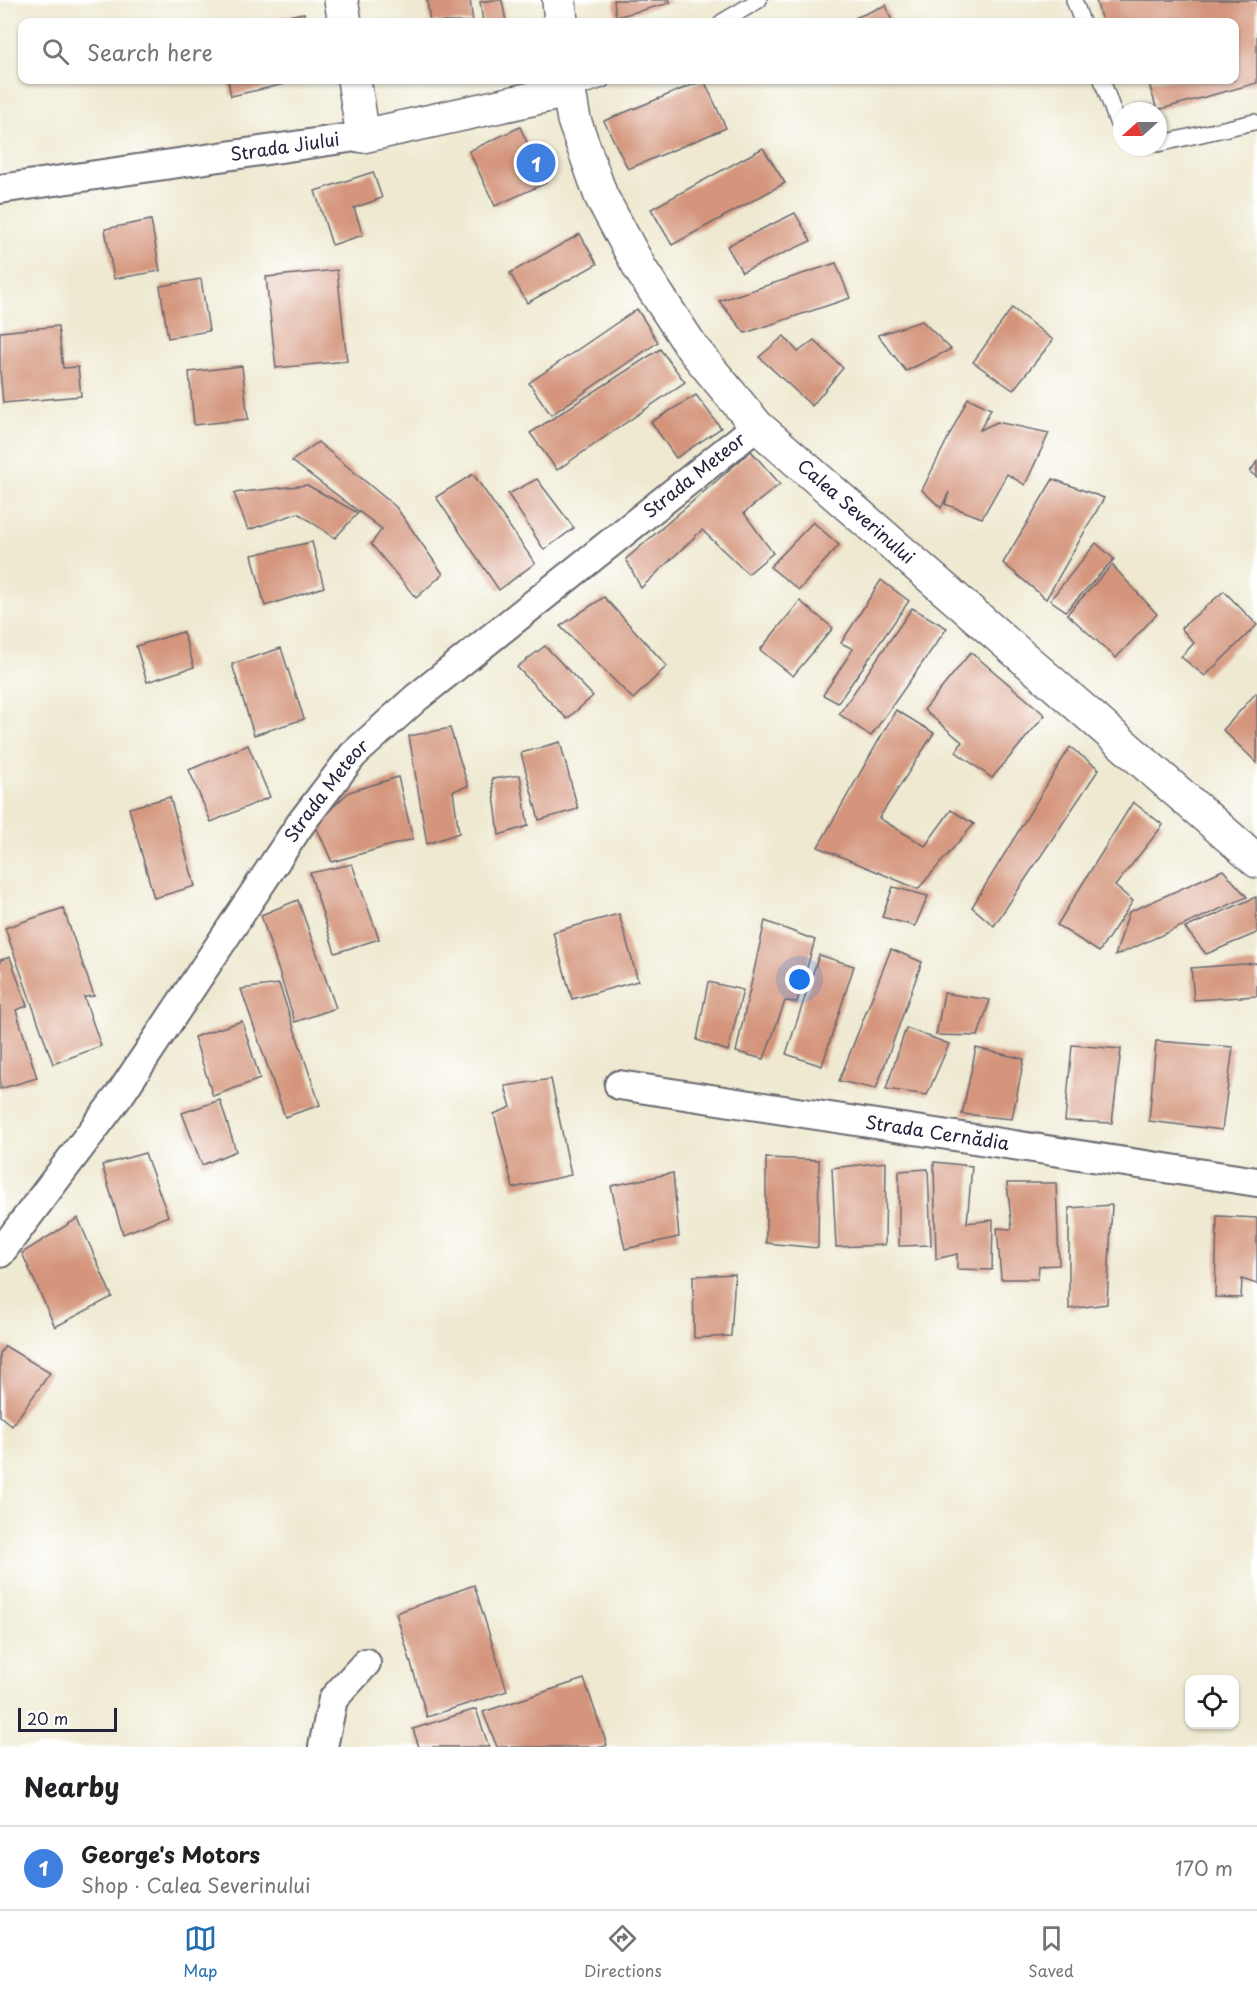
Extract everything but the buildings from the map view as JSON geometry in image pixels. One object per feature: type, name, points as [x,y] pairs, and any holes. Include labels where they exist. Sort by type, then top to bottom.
[{"type":"main road","points":[[341,0],[344,18]]},
{"type":"main road","points":[[559,0],[561,18]]},
{"type":"main road","points":[[355,84],[363,136]]},
{"type":"main road","name":"Strada Jiului","points":[[363,136],[567,85]]},
{"type":"main road","name":"Calea Severinului","points":[[567,85],[574,120],[601,196],[641,270],[693,349],[757,426],[1257,861]]},
{"type":"street","name":"Strada Jiului","points":[[0,189],[363,136]]},
{"type":"street","name":"Strada Meteor","points":[[0,1253],[122,1093],[301,823],[353,756],[416,698],[757,426]]},
{"type":"street","name":"Strada Cernădia","points":[[620,1085],[1257,1182]]},
{"type":"street","points":[[323,1747],[333,1699],[366,1663]]},
{"type":"lane","points":[[726,18],[740,6],[759,0]]},
{"type":"lane","points":[[1074,0],[1081,18]]},
{"type":"lane","points":[[1103,84],[1113,111]]},
{"type":"lane","points":[[1167,142],[1254,122]]},
{"type":"place","name":"George's Motors","points":[[536,163]]}]
